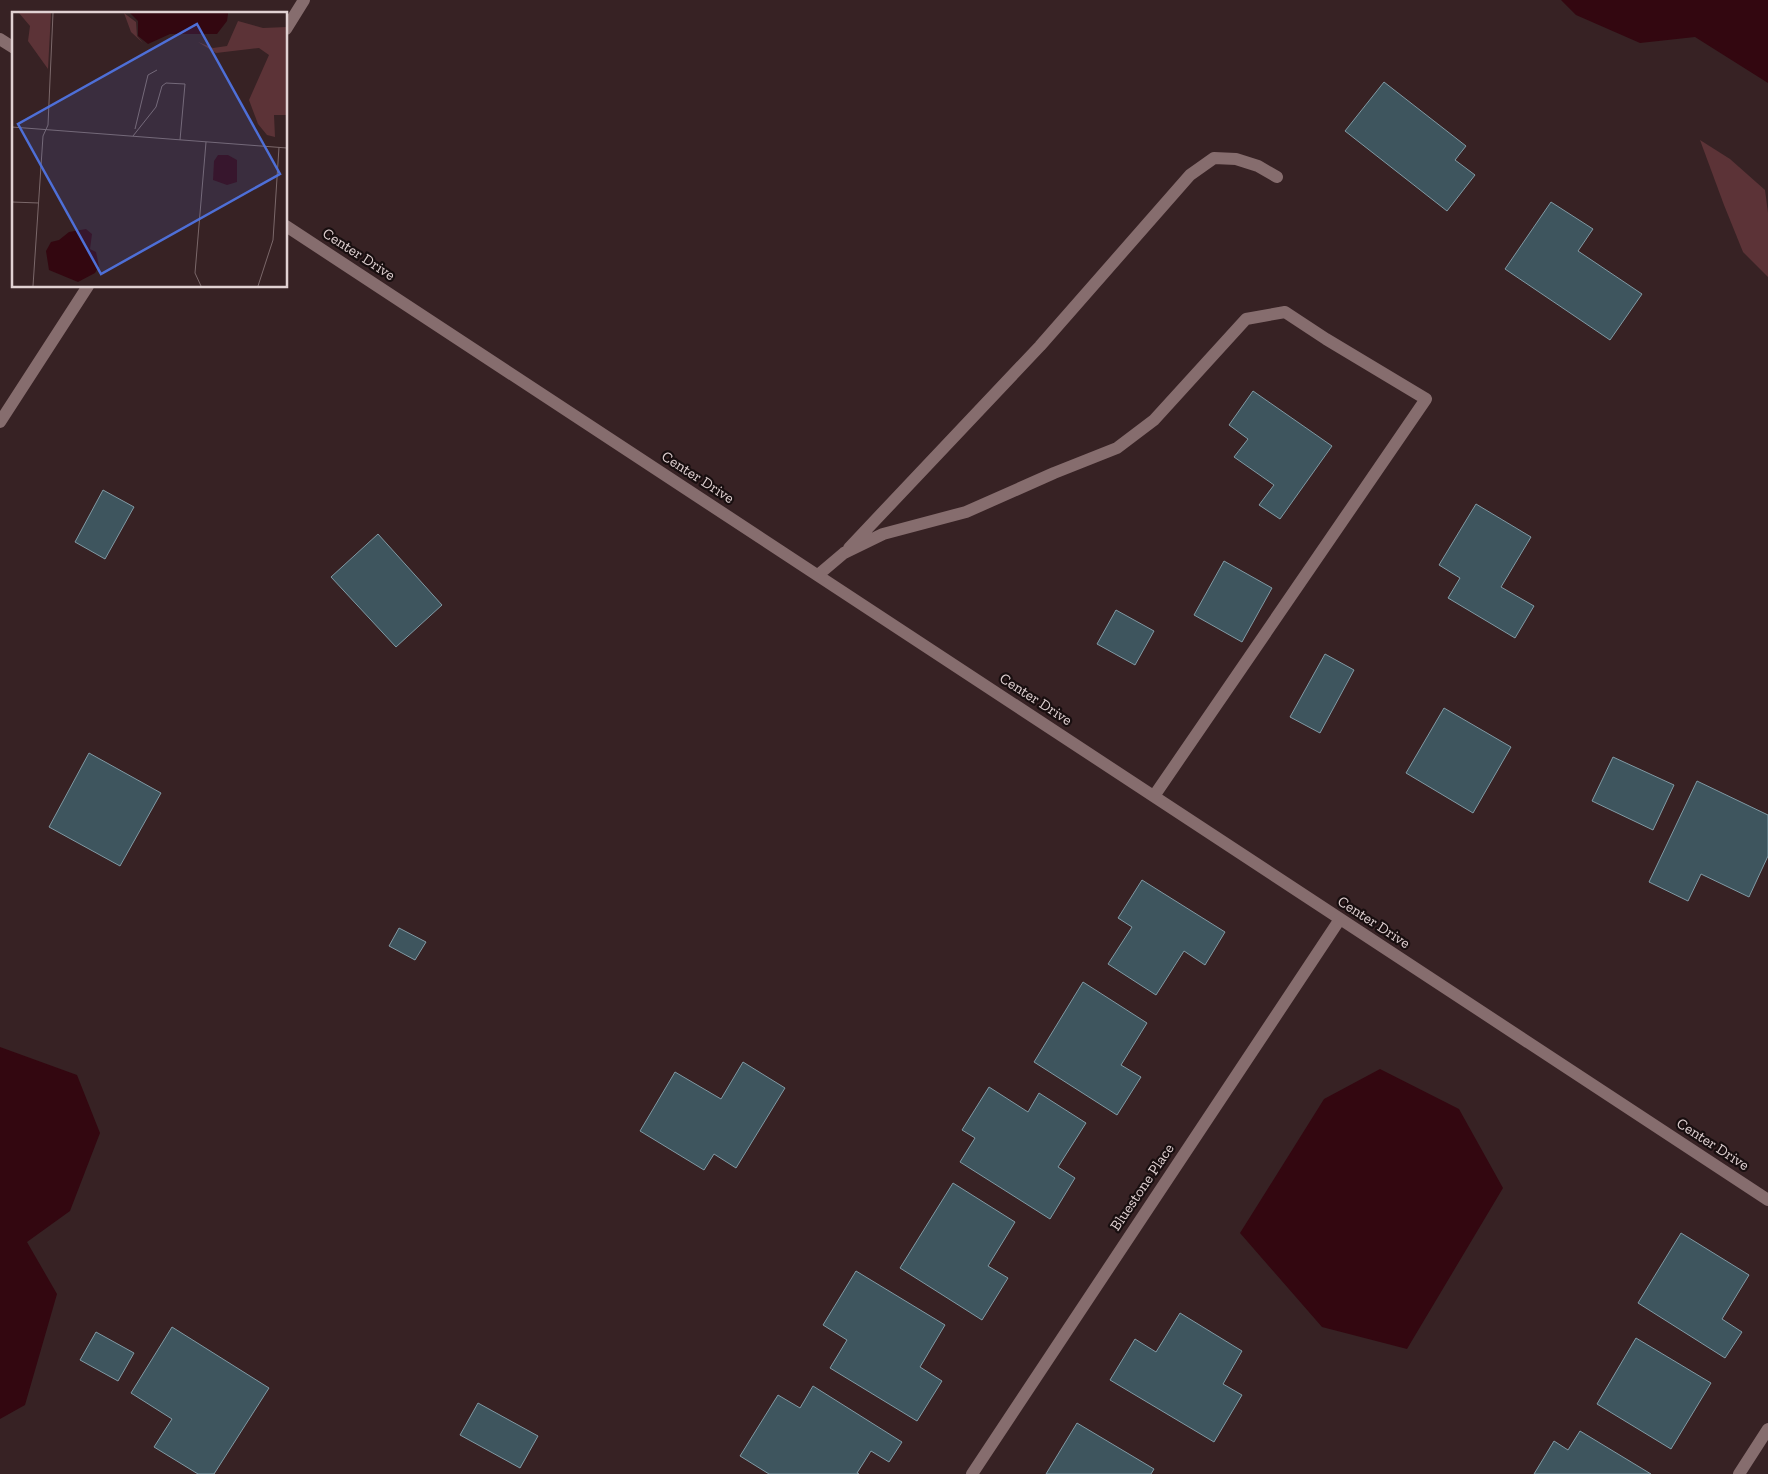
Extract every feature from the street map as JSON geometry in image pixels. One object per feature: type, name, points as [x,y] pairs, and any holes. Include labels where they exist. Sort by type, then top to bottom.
[{"type":"street","points":[[288,26],[304,0]]},
{"type":"street","points":[[0,39],[12,47]]},
{"type":"street","points":[[818,575],[844,553],[1040,346],[1190,175],[1214,158],[1243,161],[1258,166],[1277,177]]},
{"type":"street","name":"Center Drive","points":[[288,227],[1768,1200]]},
{"type":"street","points":[[0,422],[87,288]]},
{"type":"street","points":[[844,553],[883,534],[966,512],[1054,473],[1117,448],[1154,420],[1246,319],[1286,312],[1326,339],[1426,398],[1154,796]]},
{"type":"street","name":"Bluestone Place","points":[[972,1474],[1340,919]]},
{"type":"street","points":[[1739,1474],[1768,1429]]},
{"type":"shaded area","points":[[1561,0],[1768,0],[1768,83],[1695,37],[1640,43],[1576,15]]},
{"type":"shaded area","points":[[1700,140],[1730,159],[1765,190],[1768,213],[1768,277],[1743,252]]},
{"type":"shaded area","points":[[0,1047],[77,1075],[100,1133],[70,1211],[27,1242],[57,1294],[25,1405],[0,1419]]},
{"type":"shaded area","points":[[1380,1069],[1459,1109],[1503,1188],[1407,1349],[1322,1327],[1240,1233],[1324,1099]]},
{"type":"building","points":[[1384,82],[1466,146],[1455,160],[1475,175],[1447,211],[1345,131]]},
{"type":"building","points":[[1551,202],[1593,229],[1578,251],[1642,294],[1610,340],[1505,269]]},
{"type":"building","points":[[1253,391],[1332,446],[1280,519],[1259,505],[1274,485],[1234,457],[1248,439],[1229,425]]},
{"type":"building","points":[[103,490],[134,507],[105,559],[75,542]]},
{"type":"building","points":[[1476,504],[1531,537],[1501,587],[1534,606],[1515,638],[1448,598],[1460,578],[1439,565]]},
{"type":"building","points":[[378,534],[442,605],[396,647],[331,577]]},
{"type":"building","points":[[1224,561],[1272,588],[1242,642],[1194,615]]},
{"type":"building","points":[[1116,610],[1154,631],[1135,665],[1097,644]]},
{"type":"building","points":[[1325,654],[1354,670],[1320,733],[1290,717]]},
{"type":"building","points":[[1444,708],[1511,747],[1473,813],[1406,773]]},
{"type":"building","points":[[89,753],[161,793],[120,866],[49,827]]},
{"type":"building","points":[[1613,757],[1674,785],[1653,830],[1592,801]]},
{"type":"building","points":[[1697,781],[1768,815],[1768,856],[1749,897],[1701,874],[1688,901],[1649,882]]},
{"type":"building","points":[[1142,880],[1225,932],[1205,965],[1184,951],[1156,995],[1108,964],[1132,927],[1118,918]]},
{"type":"building","points":[[399,928],[426,942],[415,960],[389,946]]},
{"type":"building","points":[[1083,982],[1147,1023],[1121,1065],[1141,1077],[1117,1115],[1034,1062]]},
{"type":"building","points":[[743,1062],[785,1088],[736,1168],[714,1154],[704,1170],[640,1131],[675,1072],[721,1099]]},
{"type":"building","points":[[989,1087],[1028,1112],[1039,1093],[1086,1123],[1058,1167],[1075,1178],[1050,1219],[960,1162],[975,1138],[962,1130]]},
{"type":"building","points":[[953,1183],[1015,1222],[988,1266],[1008,1278],[982,1320],[900,1268]]},
{"type":"building","points":[[1681,1233],[1749,1275],[1722,1319],[1742,1332],[1725,1358],[1638,1303]]},
{"type":"building","points":[[856,1271],[945,1325],[920,1367],[942,1381],[917,1421],[830,1368],[847,1340],[823,1325]]},
{"type":"building","points":[[1180,1313],[1242,1351],[1223,1384],[1242,1395],[1214,1442],[1110,1380],[1135,1339],[1156,1352]]},
{"type":"building","points":[[172,1327],[269,1388],[214,1474],[198,1474],[154,1447],[172,1419],[131,1393]]},
{"type":"building","points":[[96,1332],[134,1353],[118,1381],[80,1360]]},
{"type":"building","points":[[1636,1338],[1711,1383],[1671,1449],[1597,1404]]},
{"type":"building","points":[[813,1386],[902,1442],[889,1462],[871,1451],[857,1473],[859,1474],[769,1474],[740,1456],[778,1395],[800,1408]]},
{"type":"building","points":[[478,1403],[538,1436],[520,1468],[460,1435]]},
{"type":"building","points":[[1077,1423],[1154,1469],[1151,1474],[1046,1474]]},
{"type":"building","points":[[1580,1431],[1651,1474],[1534,1474],[1554,1441],[1568,1450]]}]
